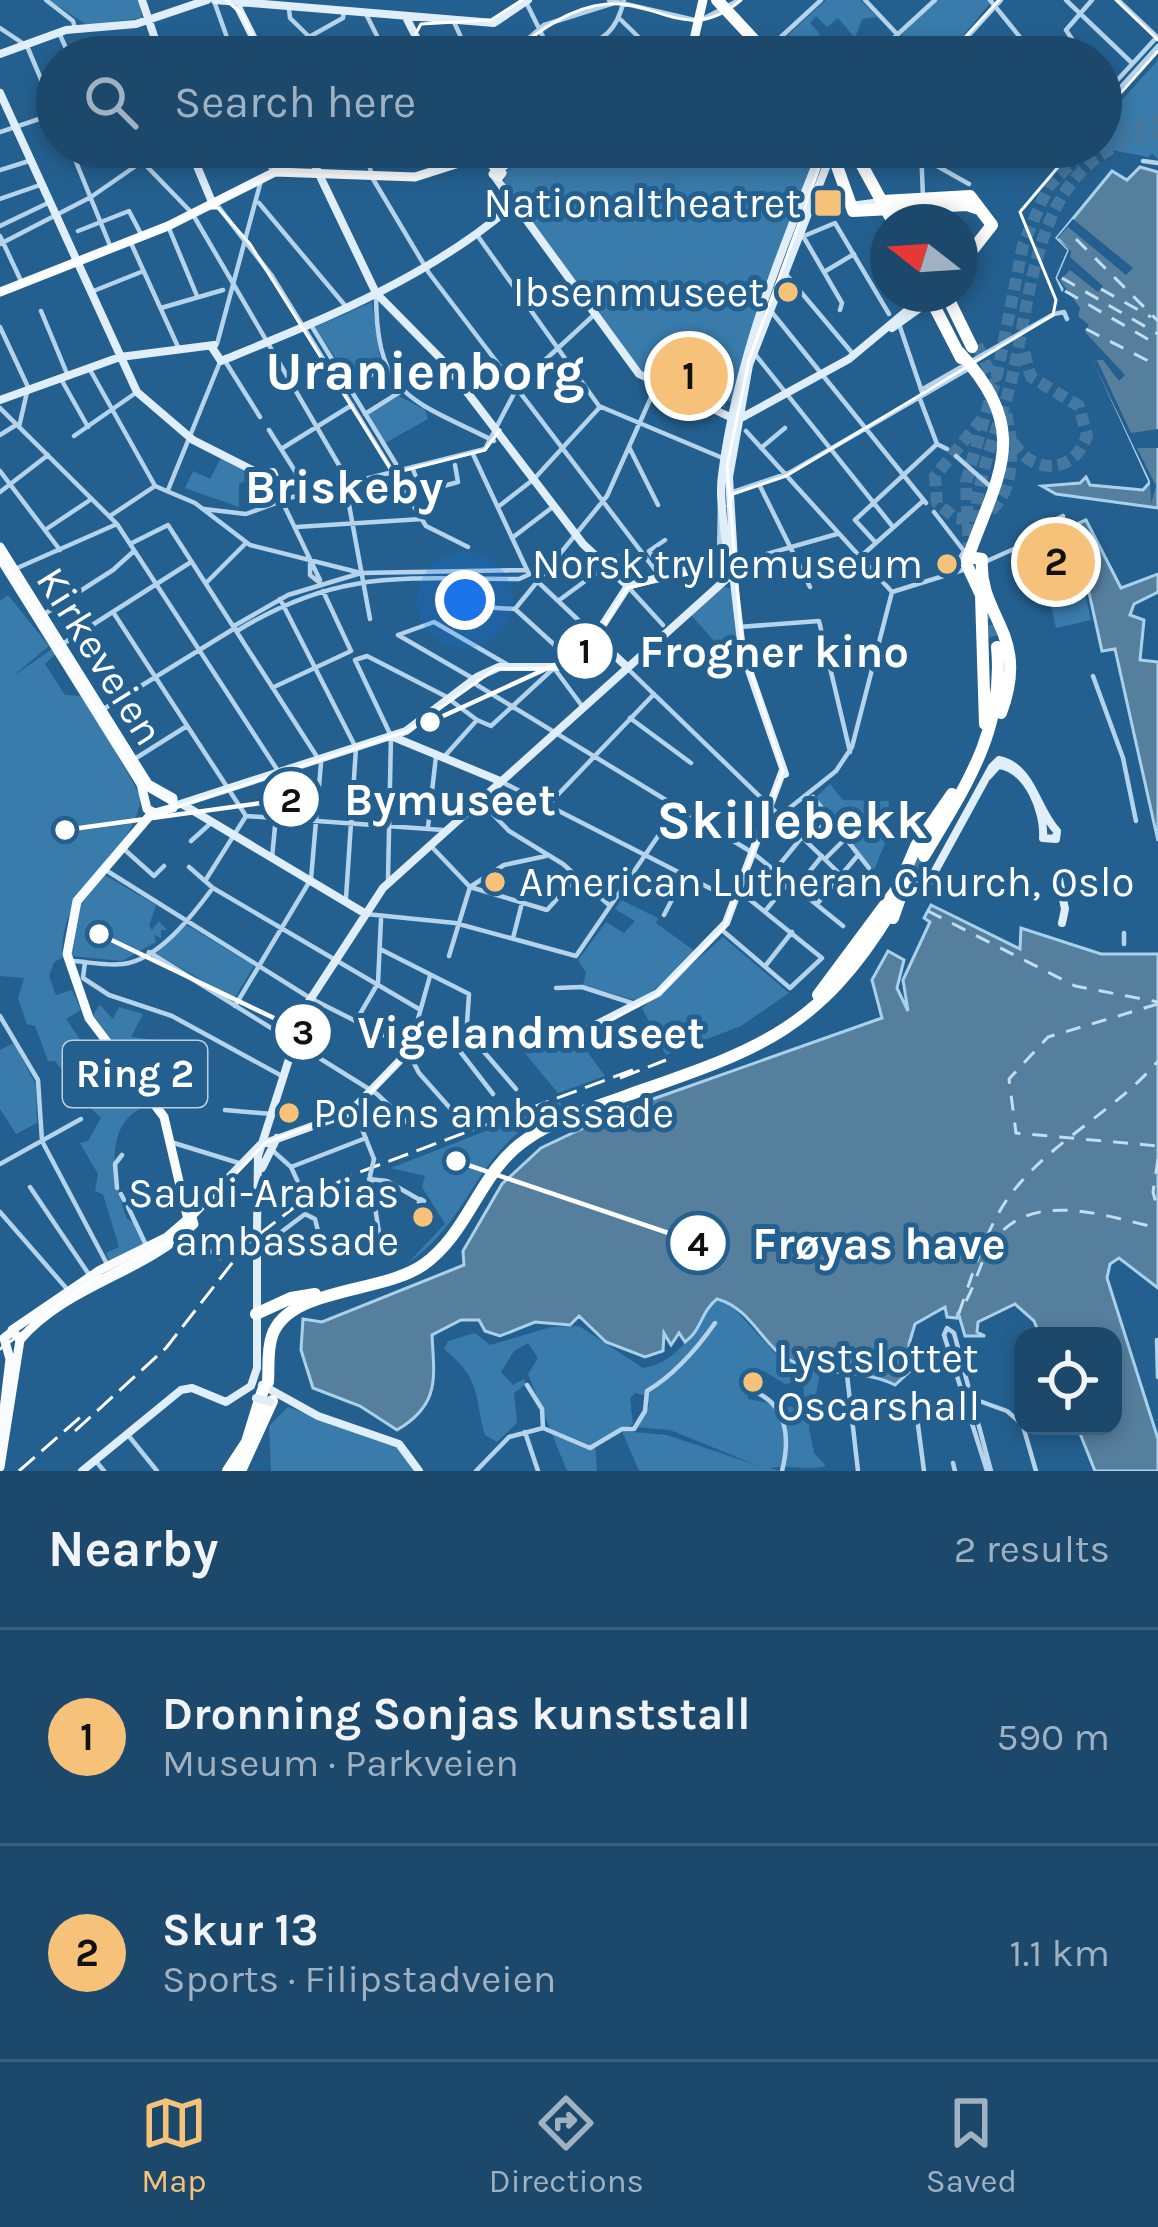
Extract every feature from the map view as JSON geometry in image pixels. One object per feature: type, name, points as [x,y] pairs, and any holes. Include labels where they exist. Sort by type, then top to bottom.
[{"type":"highway","points":[[728,3],[754,36]]},
{"type":"highway","points":[[839,168],[848,208],[870,210]]},
{"type":"highway","points":[[852,168],[882,204]]},
{"type":"highway","points":[[906,204],[922,198],[974,204]]},
{"type":"highway","points":[[941,204],[971,200]]},
{"type":"highway","points":[[978,208],[992,225],[978,242]]},
{"type":"highway","points":[[938,312],[969,357],[1004,436],[1005,464],[975,563],[988,728]]},
{"type":"highway","points":[[958,312],[966,328],[969,357]]},
{"type":"highway","points":[[263,1308],[388,1283],[426,1262],[459,1228],[496,1165],[544,1128],[750,1052],[820,1009],[860,970],[1007,697],[1011,667],[1005,626],[975,563]]},
{"type":"highway","points":[[988,728],[993,648]]},
{"type":"highway","points":[[814,1000],[908,884]]},
{"type":"highway","points":[[231,1471],[261,1391],[272,1322],[290,1304],[386,1276],[422,1257],[454,1224],[492,1160],[541,1122],[753,1043],[814,1000],[847,968],[887,911],[845,979],[806,1016]]},
{"type":"highway","points":[[231,1471],[261,1391]]},
{"type":"main road","points":[[695,36],[703,0]]},
{"type":"main road","points":[[0,292],[168,226],[268,175],[318,172],[415,177],[437,168]]},
{"type":"main road","points":[[492,168],[498,175],[506,168]]},
{"type":"main road","name":"Kirkeveien","points":[[0,547],[148,789]]},
{"type":"main road","name":"Kirkeveien","points":[[0,558],[148,789]]},
{"type":"main road","points":[[68,962],[72,914],[149,811],[148,789],[183,806]]},
{"type":"main road","points":[[149,811],[183,806]]},
{"type":"main road","name":"Ring 2","points":[[68,962],[89,1018],[157,1102],[172,1143],[190,1223]]},
{"type":"main road","points":[[0,1444],[9,1336],[90,1276],[190,1223]]},
{"type":"main road","points":[[9,1336],[190,1223]]},
{"type":"main road","points":[[0,1467],[9,1336]]},
{"type":"street","points":[[46,0],[73,21],[75,30]]},
{"type":"street","points":[[142,0],[154,36]]},
{"type":"street","points":[[212,0],[225,36]]},
{"type":"street","points":[[51,36],[148,20],[212,0],[289,9],[374,7],[427,22],[504,19],[526,1],[542,36]]},
{"type":"street","points":[[786,36],[821,0]]},
{"type":"street","points":[[865,0],[898,34],[935,0]]},
{"type":"street","points":[[990,0],[999,3],[1021,36]]},
{"type":"street","points":[[1066,0],[1103,36]]},
{"type":"street","points":[[1070,36],[1066,30],[1092,0]]},
{"type":"street","points":[[1118,0],[1158,40]]},
{"type":"street","points":[[234,1],[252,36]]},
{"type":"street","points":[[529,36],[597,3],[624,3],[698,21],[728,3]]},
{"type":"street","points":[[607,36],[622,20],[624,3]]},
{"type":"street","points":[[968,36],[999,3]]},
{"type":"street","points":[[289,9],[291,20],[308,36]]},
{"type":"street","points":[[311,36],[342,18],[344,10]]},
{"type":"street","points":[[406,17],[415,36]]},
{"type":"street","points":[[622,20],[638,36]]},
{"type":"street","points":[[417,36],[427,22]]},
{"type":"street","points":[[454,22],[460,36]]},
{"type":"street","points":[[0,28],[26,46],[36,69]]},
{"type":"street","points":[[1122,70],[1158,40]]},
{"type":"street","points":[[1122,84],[1158,40]]},
{"type":"street","points":[[0,54],[36,42]]},
{"type":"street","points":[[1122,54],[1132,63]]},
{"type":"street","points":[[0,93],[137,392],[188,437],[270,474],[310,562],[320,572],[321,586],[351,651],[273,687]]},
{"type":"street","points":[[0,132],[36,121]]},
{"type":"street","points":[[0,170],[32,160]]},
{"type":"street","points":[[1143,161],[1158,163]]},
{"type":"street","points":[[79,168],[112,248]]},
{"type":"street","points":[[22,283],[1,241],[91,197],[132,168]]},
{"type":"street","points":[[147,168],[192,214],[343,472],[370,619]]},
{"type":"street","points":[[198,168],[212,202],[248,239],[395,464]]},
{"type":"street","points":[[260,417],[214,345],[268,168]]},
{"type":"street","points":[[316,168],[376,293],[385,367],[400,392],[507,445],[575,534],[663,625]]},
{"type":"street","points":[[369,168],[426,268],[662,577]]},
{"type":"street","points":[[261,1391],[257,1161],[310,998],[389,882],[712,588],[725,566],[725,459],[748,350],[826,168]]},
{"type":"street","points":[[409,1051],[469,1038],[545,1046],[590,1031],[658,993],[722,930],[783,770],[740,627],[716,520],[726,497],[735,416],[754,353],[827,168]]},
{"type":"street","points":[[922,168],[922,198]]},
{"type":"street","points":[[934,168],[971,200]]},
{"type":"street","points":[[498,175],[639,374],[717,410],[735,416],[785,394],[854,355],[906,312]]},
{"type":"street","points":[[0,199],[43,184]]},
{"type":"street","points":[[0,226],[50,202]]},
{"type":"street","points":[[259,202],[348,309]]},
{"type":"street","points":[[168,490],[222,360],[348,309],[426,268],[477,235],[514,203]]},
{"type":"street","points":[[78,231],[131,212],[142,236]]},
{"type":"street","points":[[801,235],[832,222],[854,254],[895,319],[937,444],[947,449]]},
{"type":"street","points":[[168,226],[197,296]]},
{"type":"street","points":[[477,235],[600,407],[725,459]]},
{"type":"street","points":[[801,235],[840,310],[825,323]]},
{"type":"street","points":[[130,241],[179,349]]},
{"type":"street","points":[[824,272],[854,254]]},
{"type":"street","points":[[91,292],[144,271]]},
{"type":"street","points":[[784,272],[854,355]]},
{"type":"street","points":[[161,308],[223,290]]},
{"type":"street","points":[[376,293],[439,357],[495,438]]},
{"type":"street","points":[[770,310],[925,501],[859,558]]},
{"type":"street","points":[[41,311],[88,427]]},
{"type":"street","points":[[89,368],[155,486],[221,514],[254,513],[307,490],[345,486],[472,452],[495,438],[516,387],[595,314]]},
{"type":"street","points":[[726,497],[785,475],[867,428],[969,357],[1059,314]]},
{"type":"street","points":[[308,326],[417,520],[468,548]]},
{"type":"street","points":[[0,328],[28,390],[18,426],[0,435]]},
{"type":"street","points":[[214,345],[120,357],[0,404],[117,524],[280,774],[272,858]]},
{"type":"street","points":[[754,353],[893,527]]},
{"type":"street","points":[[348,388],[385,367]]},
{"type":"street","points":[[515,609],[604,501],[657,384]]},
{"type":"street","points":[[74,436],[137,392]]},
{"type":"street","points":[[364,414],[400,392]]},
{"type":"street","points":[[281,449],[352,405]]},
{"type":"street","points":[[498,507],[534,479],[600,407]]},
{"type":"street","points":[[761,448],[784,428]]},
{"type":"street","points":[[269,430],[285,462],[307,490]]},
{"type":"street","points":[[746,430],[892,592]]},
{"type":"street","points":[[876,542],[855,520],[937,444]]},
{"type":"street","points":[[629,447],[658,506]]},
{"type":"street","points":[[472,452],[528,572],[841,875]]},
{"type":"street","points":[[0,492],[48,455]]},
{"type":"street","points":[[956,456],[996,490]]},
{"type":"street","points":[[412,467],[422,492],[458,482],[454,460]]},
{"type":"street","points":[[270,474],[285,462]]},
{"type":"street","points":[[0,471],[60,550]]},
{"type":"street","points":[[758,484],[810,587]]},
{"type":"street","points":[[110,516],[155,486]]},
{"type":"street","points":[[45,530],[92,499]]},
{"type":"street","points":[[512,538],[554,506]]},
{"type":"street","points":[[201,508],[246,543],[362,576]]},
{"type":"street","points":[[934,512],[964,551],[950,571]]},
{"type":"street","points":[[218,524],[221,514]]},
{"type":"street","points":[[892,592],[1064,527],[1063,516],[1035,529],[1035,536]]},
{"type":"street","points":[[294,528],[417,520]]},
{"type":"street","points":[[43,615],[113,570],[132,547],[165,523],[320,760],[310,881],[235,1006]]},
{"type":"street","points":[[15,569],[117,524]]},
{"type":"street","points":[[389,882],[385,872],[391,736],[356,660],[367,656],[449,698],[489,726],[595,637],[628,586],[725,566],[837,534]]},
{"type":"street","points":[[662,577],[649,551],[665,540]]},
{"type":"street","points":[[206,584],[246,543]]},
{"type":"street","points":[[558,601],[618,557]]},
{"type":"street","points":[[61,645],[191,562]]},
{"type":"street","points":[[102,710],[235,628],[321,586],[362,576],[528,572]]},
{"type":"street","points":[[454,576],[454,597],[478,606],[515,609],[571,660]]},
{"type":"street","points":[[780,816],[836,771],[850,752],[892,592]]},
{"type":"street","points":[[282,602],[356,748],[345,902]]},
{"type":"street","points":[[113,612],[246,816]]},
{"type":"street","points":[[740,627],[816,620],[850,752]]},
{"type":"street","points":[[508,665],[434,622],[398,635],[753,853],[843,926]]},
{"type":"street","points":[[183,806],[412,728],[472,680],[508,665],[554,668],[582,706]]},
{"type":"street","points":[[1093,676],[1123,758],[1136,821]]},
{"type":"street","points":[[548,805],[654,694]]},
{"type":"street","points":[[630,718],[691,764]]},
{"type":"street","points":[[428,827],[440,757],[477,720]]},
{"type":"street","points":[[133,760],[187,726]]},
{"type":"street","points":[[391,736],[500,781],[735,902]]},
{"type":"street","points":[[908,884],[924,886],[988,776],[1000,764],[1013,769],[1034,796],[1048,828]]},
{"type":"street","points":[[813,797],[869,868]]},
{"type":"street","points":[[479,800],[610,906]]},
{"type":"street","points":[[183,806],[366,914],[458,923],[577,956],[679,807]]},
{"type":"street","points":[[246,816],[428,827],[445,832]]},
{"type":"street","points":[[205,881],[246,816]]},
{"type":"street","points":[[775,870],[830,819]]},
{"type":"street","points":[[191,841],[212,822]]},
{"type":"street","points":[[797,887],[845,839]]},
{"type":"street","points":[[525,859],[528,844]]},
{"type":"street","points":[[430,845],[470,887],[551,910],[578,878]]},
{"type":"street","points":[[120,847],[153,876],[164,866]]},
{"type":"street","points":[[449,956],[470,887],[525,859],[547,855]]},
{"type":"street","points":[[818,904],[858,855]]},
{"type":"street","points":[[189,867],[213,888],[419,1009]]},
{"type":"street","points":[[103,868],[310,998],[409,1051],[419,1073],[458,1117]]},
{"type":"street","points":[[1058,874],[1066,909],[1062,923]]},
{"type":"street","points":[[664,915],[684,876]]},
{"type":"street","points":[[766,910],[789,881]]},
{"type":"street","points":[[68,962],[127,963],[149,952],[187,921],[213,888]]},
{"type":"street","points":[[722,930],[788,988],[821,959],[739,891]]},
{"type":"street","points":[[512,939],[522,903]]},
{"type":"street","points":[[356,1021],[377,985],[381,917]]},
{"type":"street","points":[[765,967],[792,932]]},
{"type":"street","points":[[1124,933],[1124,944]]},
{"type":"street","points":[[380,949],[470,995],[469,1038],[516,1089]]},
{"type":"street","points":[[149,952],[372,1092],[412,1127]]},
{"type":"street","points":[[85,962],[83,978],[101,992],[166,1014],[284,1076]]},
{"type":"street","points":[[257,1161],[282,1133],[354,1109],[372,1092],[409,1051],[431,974]]},
{"type":"street","points":[[556,988],[582,987],[638,1005]]},
{"type":"street","points":[[0,1016],[38,1079],[42,1141],[108,1266]]},
{"type":"street","points":[[0,1027],[9,1032]]},
{"type":"street","points":[[452,1041],[493,1094]]},
{"type":"street","points":[[354,1109],[374,1159],[370,1178],[382,1251]]},
{"type":"street","points":[[225,1110],[272,1114]]},
{"type":"street","points":[[0,1164],[81,1119]]},
{"type":"street","points":[[257,1161],[267,1145],[267,1130]]},
{"type":"street","points":[[291,1167],[366,1138]]},
{"type":"street","points":[[172,1143],[243,1162],[257,1161]]},
{"type":"street","points":[[267,1145],[291,1167],[303,1193]]},
{"type":"street","points":[[122,1154],[116,1164],[123,1197],[148,1248]]},
{"type":"street","points":[[220,1258],[190,1223],[243,1162]]},
{"type":"street","points":[[370,1178],[385,1180],[420,1200]]},
{"type":"street","points":[[30,1187],[90,1276]]},
{"type":"street","points":[[0,1212],[68,1291]]},
{"type":"street","points":[[260,1238],[272,1239],[300,1215],[312,1215],[321,1243]]},
{"type":"street","points":[[260,1238],[263,1308]]},
{"type":"street","points":[[476,1471],[501,1442],[525,1432],[543,1428],[593,1446],[622,1429],[634,1429],[645,1411],[647,1391],[673,1378],[680,1361],[715,1323]]},
{"type":"street","points":[[960,1371],[944,1334],[947,1328],[953,1333],[988,1469]]},
{"type":"street","points":[[1157,1340],[1158,1377]]},
{"type":"street","points":[[847,1375],[858,1471]]},
{"type":"street","points":[[526,1384],[542,1409],[543,1428]]},
{"type":"street","points":[[82,1471],[184,1388],[224,1402],[261,1391],[391,1440],[407,1451],[419,1471]]},
{"type":"street","points":[[754,1392],[781,1413],[787,1448],[782,1471]]},
{"type":"street","points":[[968,1399],[1014,1419]]},
{"type":"street","points":[[915,1402],[924,1471]]},
{"type":"street","points":[[525,1432],[538,1471]]},
{"type":"street","points":[[128,1435],[157,1471]]},
{"type":"street","points":[[1026,1435],[1036,1471]]},
{"type":"street","points":[[95,1460],[104,1471]]},
{"type":"street","points":[[953,1462],[955,1471]]},
{"type":"shaded area","points":[[49,0],[139,0],[142,18],[87,25]]},
{"type":"shaded area","points":[[826,0],[860,0],[877,17],[862,19],[856,36],[838,18],[827,27],[816,16],[810,23],[818,36],[787,36]]},
{"type":"shaded area","points":[[938,0],[998,0],[992,1],[963,36],[902,34]]},
{"type":"shaded area","points":[[1158,60],[1158,159],[1152,153],[1148,157],[1122,152],[1122,100]]},
{"type":"shaded area","points":[[1140,167],[1158,172],[1158,508],[1056,494],[1042,486],[1080,483],[1086,477],[1090,485],[1143,490],[1150,482],[1057,278],[1069,250],[1057,238],[1112,171],[1127,180]]},
{"type":"shaded area","points":[[511,168],[811,168],[744,351],[732,402],[726,401],[725,408],[642,372],[504,184],[505,172]]},
{"type":"shaded area","points":[[372,302],[381,365],[351,382],[315,327]]},
{"type":"shaded area","points":[[399,396],[425,410],[428,419],[385,443],[367,415]]},
{"type":"shaded area","points":[[221,458],[255,476],[239,484],[239,507],[185,488],[193,471],[210,479]]},
{"type":"shaded area","points":[[1086,520],[1121,588],[1158,574],[1158,592],[1134,604],[1130,615],[1144,620],[1140,660],[1158,662],[1158,841],[1115,649],[1102,651],[1074,525]]},
{"type":"shaded area","points":[[1070,577],[1072,582],[1082,580],[1091,620],[1056,628],[1046,582]]},
{"type":"shaded area","points":[[723,586],[731,589],[742,657],[732,661],[691,615]]},
{"type":"shaded area","points":[[8,595],[49,646],[12,677],[52,649],[55,655],[45,664],[65,695],[84,696],[141,797],[125,837],[73,907],[62,958],[54,962],[49,976],[56,995],[72,990],[81,1010],[66,1019],[88,1051],[83,1056],[95,1085],[120,1080],[140,1109],[120,1130],[115,1160],[127,1219],[137,1224],[147,1243],[109,1261],[106,1253],[119,1247],[103,1194],[95,1191],[98,1174],[80,1143],[88,1141],[101,1118],[67,1086],[70,1080],[55,1061],[48,1061],[35,1026],[27,1024],[18,998],[24,978],[0,976],[0,601]]},
{"type":"shaded area","points":[[830,784],[843,800],[889,801],[886,841],[874,870],[815,798]]},
{"type":"shaded area","points":[[103,874],[156,905],[149,926],[152,930],[159,921],[167,930],[161,930],[161,938],[154,935],[156,942],[122,961],[71,956],[78,905]]},
{"type":"shaded area","points":[[621,900],[658,918],[656,923],[696,952],[641,1002],[583,985],[586,973],[578,960],[606,922],[624,933],[635,921],[615,909]]},
{"type":"shaded area","points":[[931,905],[1020,949],[1021,928],[1101,954],[1158,954],[1158,1288],[1119,1258],[1110,1264],[1107,1278],[1158,1439],[1158,1471],[1095,1471],[1081,1435],[1122,1435],[1122,1327],[1036,1327],[1015,1304],[978,1322],[977,1332],[985,1336],[965,1336],[958,1312],[957,1318],[947,1317],[945,1307],[915,1324],[909,1344],[910,1371],[895,1385],[794,1362],[740,1311],[717,1299],[685,1342],[679,1333],[671,1345],[664,1333],[663,1351],[645,1357],[606,1342],[579,1316],[570,1325],[535,1322],[500,1336],[485,1331],[479,1320],[461,1320],[432,1335],[428,1400],[397,1430],[360,1406],[313,1388],[301,1350],[303,1319],[322,1322],[464,1265],[463,1251],[502,1184],[541,1148],[619,1111],[882,1018],[872,980],[888,951],[904,960],[897,988],[908,1011],[903,980],[930,922],[924,918]]},
{"type":"shaded area","points":[[187,925],[254,966],[234,999],[155,953]]},
{"type":"shaded area","points":[[723,937],[789,993],[741,1026],[666,1055],[642,1008]]},
{"type":"shaded area","points":[[100,1005],[113,1019],[119,1007],[143,1014],[131,1037],[188,1044],[170,1062],[127,1059],[93,1015]]},
{"type":"shaded area","points":[[580,1042],[605,1076],[558,1093],[523,1051]]},
{"type":"shaded area","points":[[14,1043],[36,1085],[37,1123],[16,1134],[0,1109],[0,1050]]},
{"type":"shaded area","points":[[560,1102],[562,1106],[510,1140],[449,1224],[408,1263],[445,1224],[422,1187],[425,1176],[391,1168]]},
{"type":"shaded area","points":[[713,1301],[729,1303],[776,1354],[820,1373],[809,1428],[814,1453],[826,1466],[769,1468],[780,1471],[639,1471],[622,1431],[667,1435],[759,1466],[670,1430],[636,1427],[649,1406],[647,1396],[635,1393],[630,1398],[633,1424],[595,1445],[597,1471],[567,1471],[528,1374],[538,1358],[528,1343],[514,1351],[501,1372],[513,1385],[524,1379],[526,1384],[514,1393],[517,1423],[497,1442],[485,1435],[470,1379],[444,1349],[448,1341],[475,1333],[490,1345],[551,1327],[579,1326],[643,1368],[677,1351]],"holes":[[[764,1371],[785,1384],[804,1380],[803,1409],[748,1399],[747,1377]]]},
{"type":"shaded area","points":[[288,1407],[401,1449],[416,1471],[271,1471],[269,1426]]},
{"type":"pier","points":[[1073,219],[1133,268],[1126,275],[1068,227],[1058,239]]},
{"type":"pier","points":[[1058,239],[1071,250],[1070,257],[1103,286],[1098,292],[1070,270],[1060,280],[1080,308],[1078,316],[1089,325],[1085,332],[1125,375],[1119,381],[1103,360],[1097,360],[1131,433],[1158,429],[1158,448],[1137,448],[1156,486],[1151,504],[1150,481],[1057,278],[1069,250]]},
{"type":"ferry route","points":[[1076,239],[1158,321]]},
{"type":"ferry route","points":[[1062,278],[1158,334]]},
{"type":"ferry route","points":[[1101,289],[1151,317]]},
{"type":"ferry route","points":[[1065,291],[1158,345]]},
{"type":"ferry route","points":[[1086,329],[1158,366]]},
{"type":"ferry route","points":[[928,911],[1075,986],[1158,1002]]},
{"type":"ferry route","points":[[1158,1004],[1048,1037],[1009,1079],[1016,1133],[1158,1146]]},
{"type":"ferry route","points":[[959,1313],[991,1227],[1006,1201],[1040,1162],[1158,1061]]},
{"type":"ferry route","points":[[1158,1159],[1153,1192],[1158,1210]]},
{"type":"ferry route","points":[[966,1301],[989,1248],[1023,1217],[1067,1210],[1158,1228]]},
{"type":"tunnel","points":[[1122,131],[1158,118]]},
{"type":"tunnel","points":[[1122,144],[1158,133]]},
{"type":"tunnel","points":[[969,554],[966,482],[997,375],[1023,245],[1048,187],[1067,168]]},
{"type":"tunnel","points":[[975,540],[981,481],[1010,386],[1034,269],[1062,197],[1085,168]]},
{"type":"tunnel","points":[[977,345],[995,383]]},
{"type":"tunnel","points":[[1013,442],[1031,461],[1053,466],[1073,458],[1087,436],[1079,406],[1031,377],[1023,348]]},
{"type":"tunnel","points":[[982,419],[935,476],[937,503],[955,518],[975,517],[991,510],[1001,498],[1011,463],[1004,408]]},
{"type":"tunnel","points":[[988,607],[997,647]]},
{"type":"tunnel","points":[[906,886],[924,856]]},
{"type":"tram line","points":[[226,0],[242,14],[252,36]]},
{"type":"tram line","points":[[415,36],[421,24],[491,20],[522,0]]},
{"type":"tram line","points":[[534,36],[593,6],[626,5],[689,20],[722,13],[741,0]]},
{"type":"tram line","points":[[966,36],[999,0]]},
{"type":"tram line","points":[[1116,0],[1158,40]]},
{"type":"tram line","points":[[1122,91],[1158,51]]},
{"type":"tram line","points":[[0,293],[168,227],[274,174],[416,178],[440,168]]},
{"type":"tram line","points":[[0,1349],[92,1281],[174,1239],[265,1143],[354,1110],[408,1052],[480,1038],[537,1047],[573,1041],[657,995],[724,928],[783,771],[742,644],[727,466],[749,360],[819,168]]},
{"type":"tram line","points":[[728,506],[733,494],[786,476],[1053,315],[1056,300],[1020,212],[1057,168]]},
{"type":"tram line","points":[[205,208],[218,208],[250,244],[390,468],[402,471],[485,450],[500,430]]},
{"type":"tram line","points":[[0,555],[146,789],[177,807],[408,731],[495,669],[562,668],[594,641],[627,588],[724,566],[731,552]]},
{"type":"railway","points":[[620,1078],[666,1060]]},
{"type":"railway","points":[[75,1431],[166,1348],[247,1244],[301,1202],[352,1175],[635,1069]]},
{"type":"railway","points":[[19,1471],[85,1413]]},
{"type":"place","name":"Nationaltheatret","points":[[828,203]]},
{"type":"place","name":"Ibsenmuseet","points":[[788,292]]},
{"type":"place","name":"Dronning Sonjas kunststall","points":[[689,376]]},
{"type":"place","name":"Skur 13","points":[[1056,562]]},
{"type":"place","name":"Norsk tryllemuseum","points":[[947,564]]},
{"type":"place","name":"Frogner kino","points":[[430,722]]},
{"type":"place","name":"Bymuseet","points":[[65,830]]},
{"type":"place","name":"American Lutheran Church, Oslo","points":[[495,882]]},
{"type":"place","name":"Vigelandmuseet","points":[[99,934]]},
{"type":"place","name":"Polens ambassade","points":[[289,1113]]},
{"type":"place","name":"Frøyas have","points":[[456,1161]]},
{"type":"place","name":"Saudi-Arabias ambassade","points":[[423,1217]]},
{"type":"place","name":"Lystslottet Oscarshall","points":[[753,1382]]},
{"type":"district","name":"Uranienborg","points":[[425,371]]},
{"type":"district","name":"Briskeby","points":[[344,487]]},
{"type":"district","name":"Skillebekk","points":[[792,820]]}]
